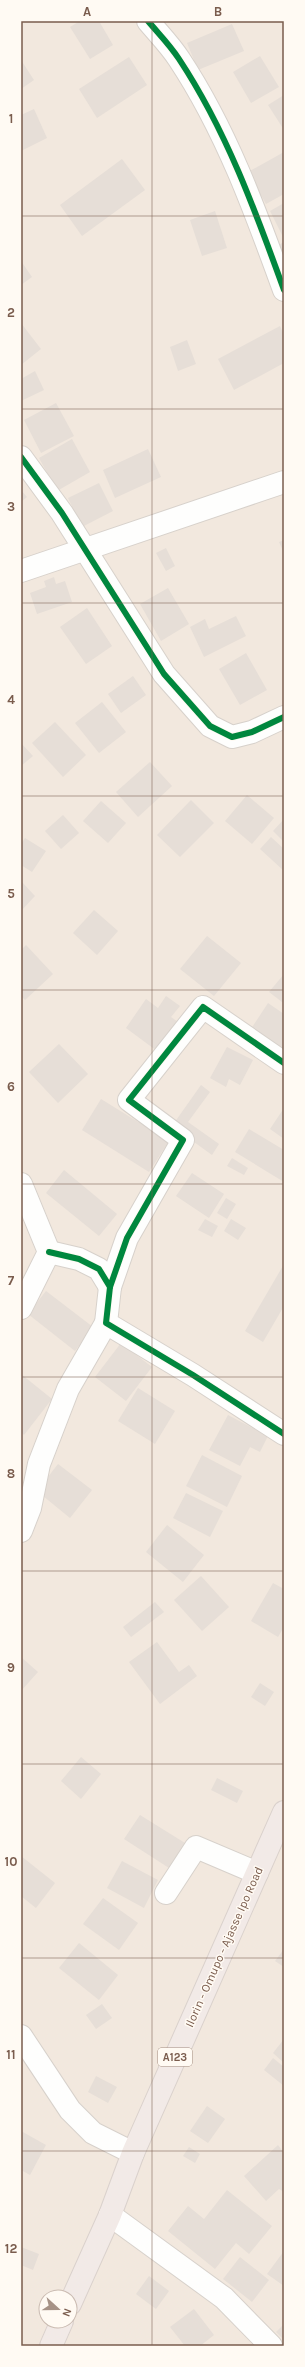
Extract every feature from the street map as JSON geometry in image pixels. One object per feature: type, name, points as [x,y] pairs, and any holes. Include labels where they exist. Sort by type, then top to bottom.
[{"type":"highway","name":"Ilorin - Omupo - Ajasse Ipo Road","points":[[77,2289],[110,2215],[132,2153],[284,1812]]},
{"type":"highway","points":[[51,2346],[58,2329]]},
{"type":"street","points":[[148,21],[178,58],[214,120],[247,188],[284,290]]},
{"type":"street","points":[[21,458],[85,550],[164,674],[210,726],[232,737],[252,732],[284,717]]},
{"type":"street","points":[[21,571],[284,482]]},
{"type":"street","points":[[21,1531],[26,1503],[39,1464],[68,1389],[106,1323],[110,1288],[127,1238],[183,1140],[129,1100],[203,1006],[284,1063]]},
{"type":"street","points":[[21,1184],[49,1252],[21,1308]]},
{"type":"street","points":[[49,1252],[79,1259],[98,1269],[110,1288]]},
{"type":"street","points":[[106,1323],[193,1375],[284,1434]]},
{"type":"street","points":[[166,1893],[196,1847],[257,1873]]},
{"type":"street","points":[[21,2036],[70,2110],[93,2133],[132,2153]]},
{"type":"street","points":[[110,2215],[224,2298],[271,2346]]},
{"type":"shaded area","points":[[21,21],[284,21],[284,2346],[21,2346]]},
{"type":"building","points":[[80,21],[99,21],[113,45],[90,59],[70,27]]},
{"type":"building","points":[[232,24],[244,51],[198,70],[187,43]]},
{"type":"building","points":[[260,56],[279,87],[251,103],[233,72]]},
{"type":"building","points":[[129,57],[147,85],[97,118],[79,89]]},
{"type":"building","points":[[21,60],[34,80],[21,89]]},
{"type":"building","points":[[284,95],[284,130],[268,105]]},
{"type":"building","points":[[34,109],[47,138],[21,151],[21,115]]},
{"type":"building","points":[[284,152],[284,194],[266,204],[248,172]]},
{"type":"building","points":[[122,159],[145,190],[82,236],[60,205]]},
{"type":"building","points":[[284,203],[284,239],[270,211]]},
{"type":"building","points":[[215,211],[227,248],[202,256],[190,220]]},
{"type":"building","points":[[284,242],[284,266],[275,247]]},
{"type":"building","points":[[21,261],[32,277],[21,285]]},
{"type":"building","points":[[21,323],[41,349],[21,365]]},
{"type":"building","points":[[280,326],[284,335],[284,363],[234,390],[218,359]]},
{"type":"building","points":[[187,340],[196,364],[178,371],[170,347]]},
{"type":"building","points":[[35,371],[44,390],[21,401],[21,379]]},
{"type":"building","points":[[56,403],[74,436],[41,453],[24,420]]},
{"type":"building","points":[[72,439],[90,472],[57,491],[39,458]]},
{"type":"building","points":[[148,449],[161,477],[115,498],[103,470]]},
{"type":"building","points":[[99,483],[113,511],[82,527],[68,498]]},
{"type":"building","points":[[21,490],[27,497],[21,502]]},
{"type":"building","points":[[284,540],[284,553],[279,542]]},
{"type":"building","points":[[166,548],[175,566],[166,571],[156,553]]},
{"type":"building","points":[[54,577],[56,584],[65,581],[72,602],[37,614],[30,593],[46,587],[44,581]]},
{"type":"building","points":[[168,588],[189,624],[161,641],[140,604]]},
{"type":"building","points":[[87,608],[112,646],[86,664],[60,627]]},
{"type":"building","points":[[236,616],[246,636],[204,657],[190,627],[205,619],[209,629]]},
{"type":"building","points":[[246,653],[267,690],[240,705],[219,669]]},
{"type":"building","points":[[133,676],[146,695],[121,713],[108,694]]},
{"type":"building","points":[[102,702],[126,732],[99,753],[75,723]]},
{"type":"building","points":[[55,722],[86,755],[63,777],[32,743]]},
{"type":"building","points":[[21,743],[33,756],[21,766]]},
{"type":"building","points":[[150,762],[172,786],[138,817],[116,792]]},
{"type":"building","points":[[247,795],[274,818],[252,844],[225,821]]},
{"type":"building","points":[[191,800],[214,823],[180,857],[157,835]]},
{"type":"building","points":[[101,801],[126,823],[108,843],[83,821]]},
{"type":"building","points":[[63,815],[79,833],[61,849],[45,831]]},
{"type":"building","points":[[284,819],[284,842],[273,831]]},
{"type":"building","points":[[271,837],[284,849],[284,871],[260,849]]},
{"type":"building","points":[[25,838],[46,851],[32,872],[21,865],[21,844]]},
{"type":"building","points":[[21,881],[35,896],[21,911]]},
{"type":"building","points":[[94,910],[118,931],[97,955],[73,933]]},
{"type":"building","points":[[207,936],[241,963],[214,996],[180,969]]},
{"type":"building","points":[[26,945],[53,974],[25,1000],[21,996],[21,950]]},
{"type":"building","points":[[284,974],[284,1000],[282,1002],[269,992]]},
{"type":"building","points":[[166,996],[180,1006],[171,1017],[178,1022],[157,1051],[126,1028],[146,999],[158,1008]]},
{"type":"building","points":[[268,1003],[284,1014],[284,1056],[249,1032]]},
{"type":"building","points":[[59,1044],[88,1074],[58,1103],[29,1072]]},
{"type":"building","points":[[227,1047],[253,1060],[240,1085],[229,1079],[226,1087],[210,1078]]},
{"type":"building","points":[[201,1085],[210,1092],[188,1122],[219,1144],[212,1155],[172,1126]]},
{"type":"building","points":[[101,1099],[169,1141],[149,1172],[82,1130]]},
{"type":"building","points":[[284,1108],[284,1139],[270,1129]]},
{"type":"building","points":[[249,1129],[284,1150],[284,1182],[235,1152]]},
{"type":"building","points":[[232,1158],[248,1168],[244,1175],[227,1166]]},
{"type":"building","points":[[64,1170],[117,1214],[99,1236],[46,1193]]},
{"type":"building","points":[[192,1173],[224,1194],[209,1218],[176,1196]]},
{"type":"building","points":[[226,1198],[236,1204],[227,1219],[217,1213]]},
{"type":"building","points":[[205,1219],[218,1226],[212,1237],[198,1230]]},
{"type":"building","points":[[231,1219],[246,1228],[238,1240],[224,1231]]},
{"type":"building","points":[[284,1264],[284,1306],[263,1342],[245,1331]]},
{"type":"building","points":[[46,1291],[93,1327],[75,1351],[28,1314]]},
{"type":"building","points":[[121,1343],[152,1367],[126,1401],[95,1377]]},
{"type":"building","points":[[21,1374],[52,1399],[24,1435],[21,1432]]},
{"type":"building","points":[[138,1388],[175,1411],[155,1444],[118,1421]]},
{"type":"building","points":[[228,1415],[268,1436],[260,1452],[250,1447],[240,1466],[209,1450]]},
{"type":"building","points":[[202,1455],[242,1476],[227,1507],[186,1486]]},
{"type":"building","points":[[58,1464],[92,1490],[70,1518],[37,1491]]},
{"type":"building","points":[[186,1493],[223,1511],[210,1537],[173,1518]]},
{"type":"building","points":[[167,1525],[204,1555],[183,1582],[146,1552]]},
{"type":"building","points":[[201,1576],[229,1607],[202,1631],[174,1600]]},
{"type":"building","points":[[273,1583],[284,1589],[284,1627],[278,1637],[251,1621]]},
{"type":"building","points":[[155,1602],[164,1612],[131,1637],[123,1627]]},
{"type":"building","points":[[157,1642],[179,1672],[189,1665],[197,1676],[160,1704],[129,1662]]},
{"type":"building","points":[[21,1657],[38,1672],[21,1691]]},
{"type":"building","points":[[260,1683],[274,1692],[265,1706],[251,1697]]},
{"type":"building","points":[[81,1757],[101,1774],[81,1799],[61,1781]]},
{"type":"building","points":[[217,1778],[243,1791],[237,1803],[211,1790]]},
{"type":"building","points":[[140,1815],[185,1843],[169,1868],[124,1839]]},
{"type":"building","points":[[21,1856],[55,1883],[36,1908],[21,1896]]},
{"type":"building","points":[[122,1861],[158,1880],[144,1908],[107,1888]]},
{"type":"building","points":[[103,1898],[138,1923],[119,1950],[83,1924]]},
{"type":"building","points":[[79,1943],[118,1975],[99,2000],[59,1968]]},
{"type":"building","points":[[284,1949],[284,1967],[275,1961]]},
{"type":"building","points":[[102,2004],[112,2018],[96,2029],[86,2015]]},
{"type":"building","points":[[284,2039],[284,2063],[273,2053]]},
{"type":"building","points":[[273,2058],[284,2067],[284,2086],[264,2070]]},
{"type":"building","points":[[96,2076],[117,2087],[108,2103],[88,2092]]},
{"type":"building","points":[[207,2106],[225,2119],[208,2143],[190,2131]]},
{"type":"building","points":[[21,2131],[46,2145],[30,2175],[21,2170]]},
{"type":"building","points":[[278,2145],[284,2153],[284,2192],[279,2189],[266,2201],[244,2176]]},
{"type":"building","points":[[189,2147],[200,2154],[195,2163],[183,2156]]},
{"type":"building","points":[[227,2190],[272,2226],[249,2254],[236,2243],[215,2269],[168,2231],[188,2206],[204,2219]]},
{"type":"building","points":[[21,2247],[39,2254],[33,2270],[21,2265]]},
{"type":"building","points":[[284,2251],[284,2286],[267,2274]]},
{"type":"building","points":[[240,2257],[269,2280],[252,2302],[223,2279]]},
{"type":"building","points":[[149,2276],[169,2291],[156,2309],[136,2294]]},
{"type":"building","points":[[194,2309],[214,2335],[200,2346],[185,2346],[170,2327]]},
{"type":"building","points":[[284,2324],[284,2340],[276,2332]]},
{"type":"cycle path","points":[[148,21],[175,54],[196,86],[211,114],[238,171],[284,290]]},
{"type":"cycle path","points":[[21,457],[62,513],[164,674],[210,726],[232,737],[252,732],[284,717]]},
{"type":"cycle path","points":[[49,1252],[79,1259],[99,1269],[110,1287],[127,1238],[183,1140],[129,1100],[203,1007],[284,1063]]},
{"type":"cycle path","points":[[110,1287],[106,1323],[193,1375],[284,1434]]}]
